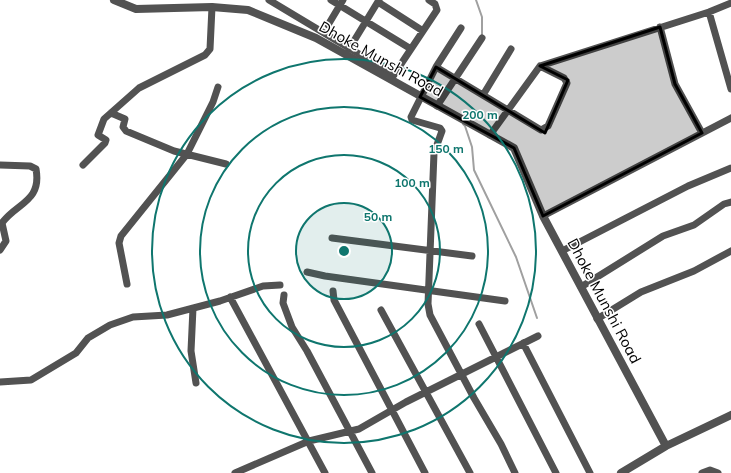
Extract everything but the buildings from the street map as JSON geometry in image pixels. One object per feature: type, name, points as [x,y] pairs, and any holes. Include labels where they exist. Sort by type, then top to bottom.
[{"type":"street","name":"Dhoke Munshi Road","points":[[114,0],[136,9],[212,7],[248,10],[316,38],[392,78],[437,106],[514,148],[543,216],[666,446]]},
{"type":"street","points":[[271,0],[392,78],[436,10],[435,4],[429,0]]},
{"type":"street","points":[[331,0],[341,3],[366,22],[411,49]]},
{"type":"street","points":[[349,49],[379,1],[423,31]]},
{"type":"street","points":[[328,25],[341,3]]},
{"type":"street","points":[[490,135],[540,66],[709,12],[731,3]]},
{"type":"street","points":[[83,165],[105,143],[106,140],[99,136],[98,132],[104,119],[140,88],[205,55],[210,49],[212,7]]},
{"type":"street","points":[[709,12],[731,89]]},
{"type":"street","points":[[660,27],[675,84],[702,133]]},
{"type":"street","points":[[461,28],[436,67],[420,96],[411,118],[440,128],[442,131],[434,153],[428,290],[430,315],[461,374],[501,444],[515,473]]},
{"type":"street","points":[[437,106],[454,78],[482,38]]},
{"type":"street","points":[[483,95],[511,49]]},
{"type":"street","points":[[436,67],[541,130],[548,126],[567,83],[564,78],[540,66]]},
{"type":"street","points":[[127,284],[119,243],[121,236],[187,154],[214,102],[218,87]]},
{"type":"street","points":[[112,112],[125,119],[123,127],[126,131],[187,154],[226,164]]},
{"type":"street","points":[[543,216],[731,118]]},
{"type":"street","points":[[0,165],[30,166],[36,169],[38,181],[33,193],[21,207],[7,217],[2,223],[6,241],[0,250]]},
{"type":"street","points":[[562,251],[688,186],[731,168]]},
{"type":"street","points":[[581,288],[663,236],[694,225],[724,204],[731,202]]},
{"type":"street","points":[[332,238],[430,252],[472,256]]},
{"type":"street","points":[[597,319],[641,292],[694,271],[731,251]]},
{"type":"street","points":[[307,272],[505,301]]},
{"type":"street","points":[[0,382],[31,380],[76,353],[88,338],[110,325],[133,317],[167,315],[263,286],[280,285]]},
{"type":"street","points":[[333,291],[334,300],[425,473]]},
{"type":"street","points":[[284,295],[283,303],[292,327],[307,351],[372,473]]},
{"type":"street","points":[[230,297],[326,473]]},
{"type":"street","points":[[192,308],[191,351],[196,383]]},
{"type":"street","points":[[381,310],[470,473]]},
{"type":"street","points":[[479,324],[556,473]]},
{"type":"street","points":[[235,473],[309,441],[359,429],[391,410],[538,336]]},
{"type":"street","points":[[523,343],[590,473]]},
{"type":"street","points":[[621,473],[666,446],[731,415]]},
{"type":"street","points":[[702,473],[710,470],[718,473]]},
{"type":"highlighted area","points":[[660,27],[675,84],[702,133],[543,216],[514,148],[420,97],[436,67],[545,133],[568,80],[540,66]]},
{"type":"waterway","points":[[476,0],[482,17],[482,35]]},
{"type":"waterway","points":[[463,124],[472,147],[474,170],[516,257],[537,318]]}]
